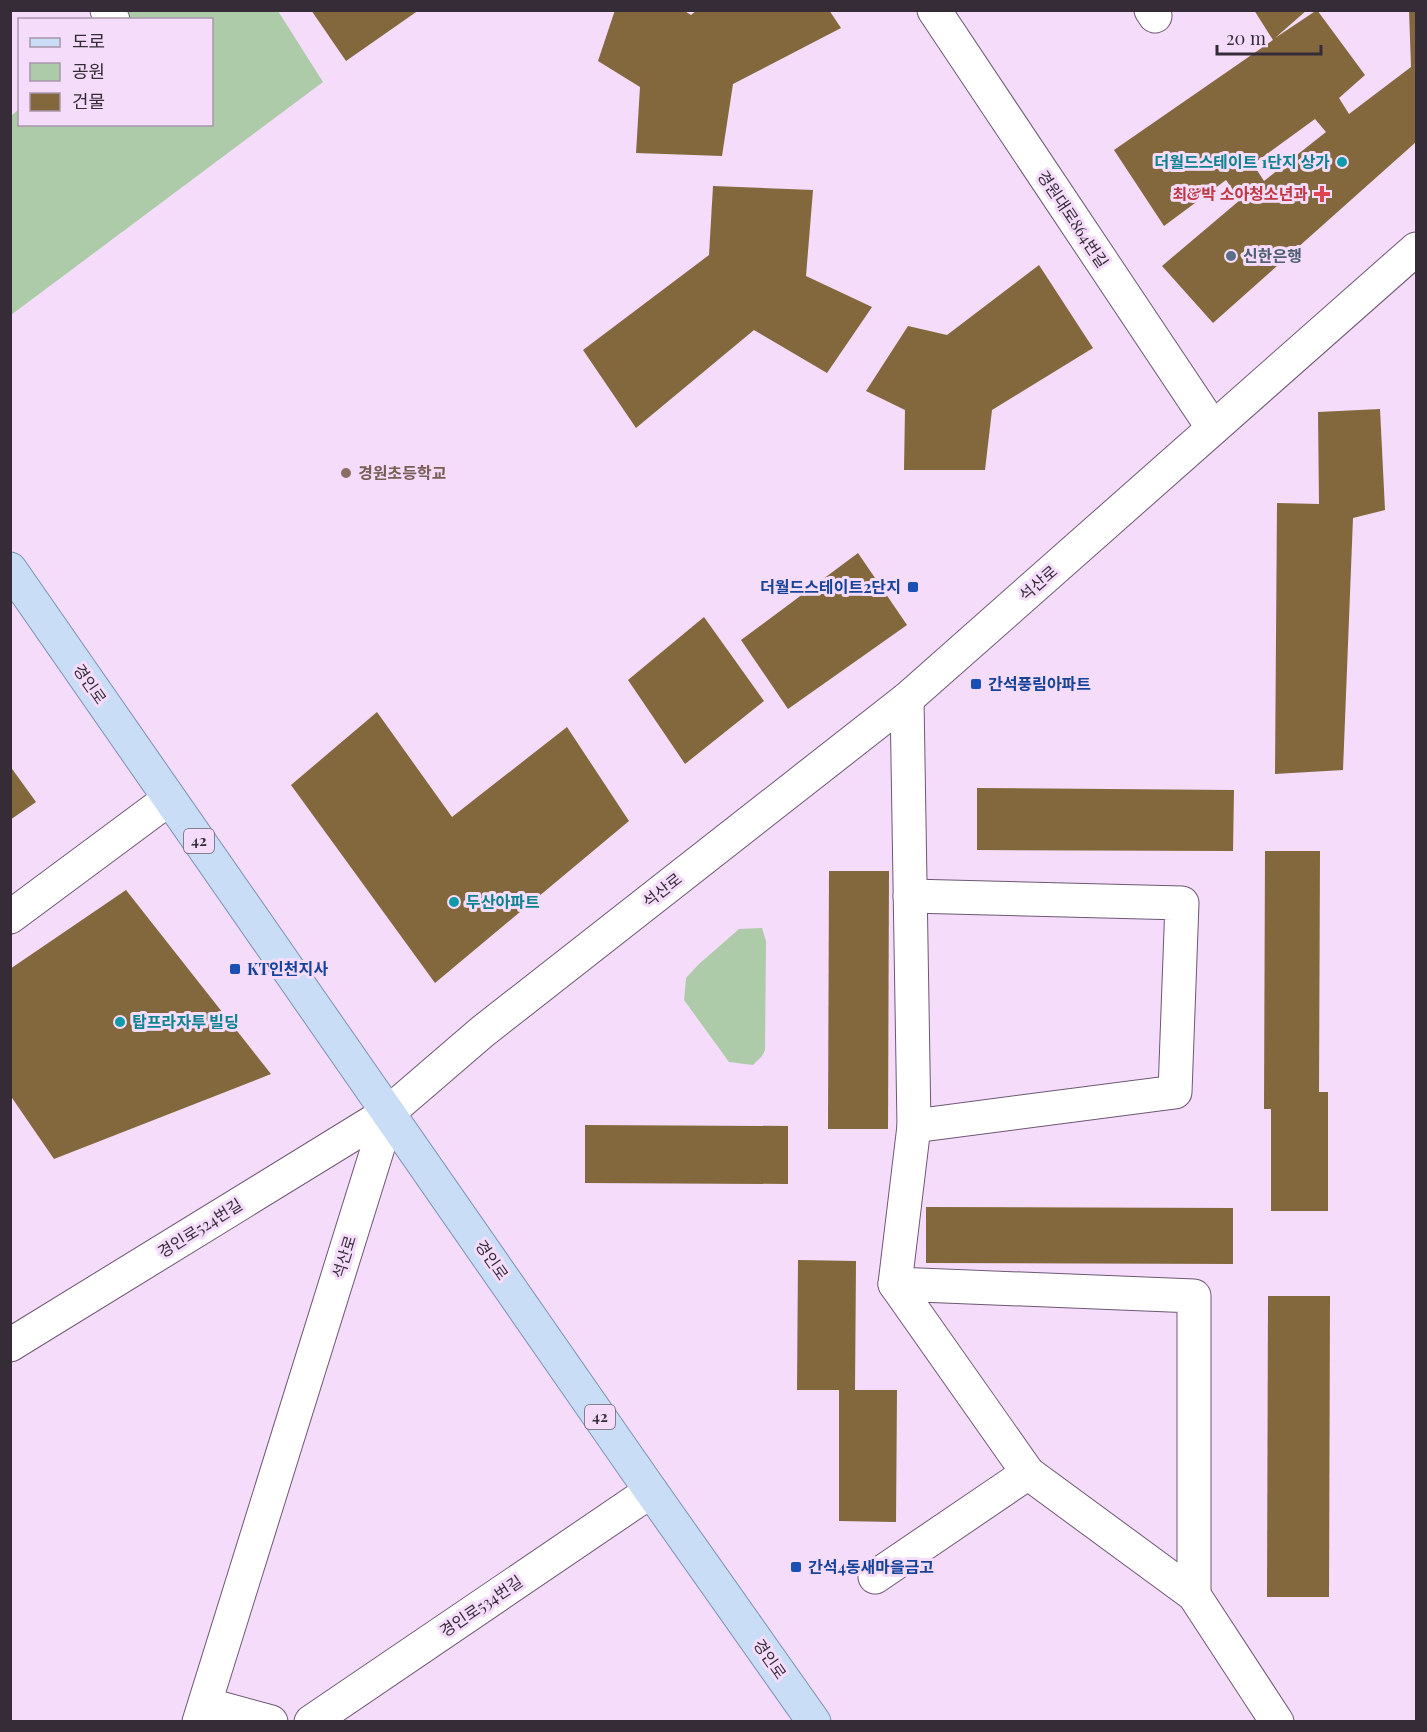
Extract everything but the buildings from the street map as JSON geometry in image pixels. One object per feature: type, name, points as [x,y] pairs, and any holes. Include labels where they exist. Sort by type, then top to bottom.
[{"type":"main road","name":"경인로","points":[[10,569],[814,1722]]},
{"type":"street","name":"경원대로864번길","points":[[934,10],[1213,429]]},
{"type":"street","name":"석산로","points":[[202,1713],[389,1112],[482,1032],[907,699],[1416,249]]},
{"type":"street","points":[[907,699],[914,1126],[895,1284],[1028,1473],[1194,1594],[1277,1722]]},
{"type":"street","points":[[10,917],[169,799]]},
{"type":"street","points":[[910,896],[1182,903],[1175,1092],[914,1126]]},
{"type":"street","name":"경인로524번길","points":[[10,1345],[389,1112]]},
{"type":"street","points":[[895,1284],[1194,1296],[1194,1594]]},
{"type":"street","points":[[875,1577],[1028,1473]]},
{"type":"street","name":"경인로534번길","points":[[311,1722],[651,1491]]},
{"type":"street","points":[[202,1713],[271,1722]]},
{"type":"green space","points":[[121,11],[278,11],[323,82],[11,315],[11,116],[18,110],[18,126],[213,126],[213,18],[126,18]]},
{"type":"green space","points":[[762,928],[766,941],[765,1050],[753,1065],[729,1062],[684,1000],[686,978],[739,929]]},
{"type":"place","name":"더월드스테이트 1단지 상가","points":[[1342,162]]},
{"type":"place","name":"최&박 소아청소년과","points":[[1322,194]]},
{"type":"place","name":"신한은행","points":[[1231,256]]},
{"type":"place","name":"경원초등학교","points":[[346,473]]},
{"type":"place","name":"더월드스테이트2단지","points":[[913,587]]},
{"type":"place","name":"간석풍림아파트","points":[[976,684]]},
{"type":"place","name":"두산아파트","points":[[454,902]]},
{"type":"place","name":"KT인천지사","points":[[235,969]]},
{"type":"place","name":"탑프라자투 빌딩","points":[[120,1022]]},
{"type":"place","name":"간석4동새마을금고","points":[[796,1567]]}]
